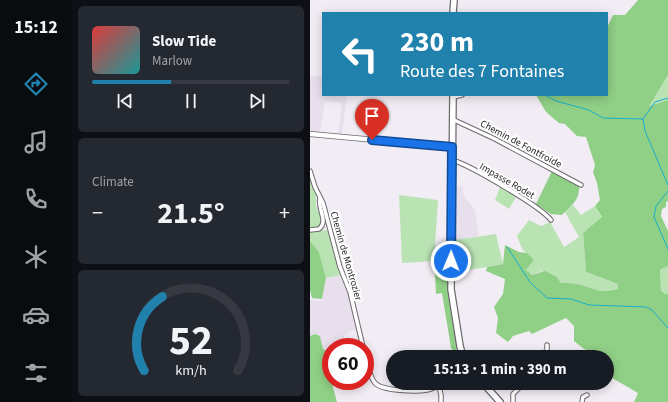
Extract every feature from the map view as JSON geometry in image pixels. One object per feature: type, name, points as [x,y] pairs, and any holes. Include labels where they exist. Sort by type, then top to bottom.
[{"type":"main road","points":[[453,12],[454,0]]},
{"type":"main road","points":[[453,96],[451,289],[461,350]]},
{"type":"main road","points":[[489,390],[500,402]]},
{"type":"street","name":"Chemin de Fontfroide","points":[[452,120],[494,139],[581,185]]},
{"type":"street","points":[[310,134],[452,147]]},
{"type":"street","name":"Impasse Rodet","points":[[452,160],[529,202],[543,211],[551,220]]},
{"type":"street","name":"Chemin de Montrozier","points":[[310,171],[320,198],[340,267],[350,292],[361,338]]},
{"type":"street","points":[[310,230],[319,229],[323,224],[323,219],[318,205],[320,198]]},
{"type":"street","points":[[547,350],[548,345]]},
{"type":"street","points":[[374,382],[380,387],[386,388]]},
{"type":"street","points":[[406,390],[425,390]]},
{"type":"street","points":[[440,390],[441,402]]},
{"type":"street","points":[[513,402],[513,394],[517,390]]},
{"type":"street","points":[[582,402],[587,394]]},
{"type":"shaded area","points":[[310,76],[322,76],[322,96],[347,96],[342,135],[338,135],[342,103],[325,101],[320,133],[310,132]]},
{"type":"shaded area","points":[[462,186],[464,196],[475,210],[479,236],[455,240],[456,187]]},
{"type":"shaded area","points":[[341,275],[349,291],[357,330],[348,332],[344,336],[344,338],[322,338],[322,345],[320,336],[315,334],[310,336],[310,300],[322,301],[326,278]]},
{"type":"green space","points":[[638,0],[668,0],[668,75],[649,106],[668,100],[668,201],[666,202],[666,207],[662,209],[661,216],[668,231],[668,266],[660,270],[661,291],[668,294],[668,402],[634,402],[638,393],[614,379],[614,350],[584,349],[574,341],[574,326],[566,318],[532,334],[529,331],[513,336],[508,342],[496,333],[498,318],[494,307],[503,294],[505,279],[486,271],[487,267],[503,264],[505,245],[519,252],[527,253],[534,260],[526,270],[532,275],[545,271],[557,277],[561,283],[576,284],[602,291],[618,289],[618,284],[586,272],[583,233],[602,217],[595,206],[600,200],[597,183],[593,172],[595,165],[586,137],[577,136],[565,124],[559,123],[546,112],[537,96],[608,96],[608,26],[613,15],[625,15]]},
{"type":"green space","points":[[668,75],[668,100],[648,106]]},
{"type":"green space","points":[[552,171],[579,187],[578,196],[562,215],[551,214],[536,204]]},
{"type":"green space","points":[[310,177],[316,195],[316,206],[322,221],[319,227],[310,229]]},
{"type":"green space","points":[[500,187],[516,197],[509,209],[495,200]]},
{"type":"green space","points":[[399,195],[438,200],[434,261],[402,263]]},
{"type":"green space","points":[[573,205],[581,215],[595,206],[602,218],[583,233],[586,272],[618,284],[618,289],[602,291],[576,284],[561,283],[557,277],[542,271],[532,275],[526,270],[534,260],[522,249],[517,236],[529,220],[541,226],[550,222],[564,247],[579,237],[565,212]]},
{"type":"green space","points":[[328,230],[341,275],[326,278],[319,252],[310,241],[310,231]]},
{"type":"green space","points":[[496,234],[503,264],[453,273],[455,240]]},
{"type":"green space","points":[[310,241],[319,252],[326,278],[322,299],[312,298],[310,290]]},
{"type":"green space","points":[[434,257],[448,259],[450,305],[456,350],[453,350],[451,348],[442,293],[436,294]]},
{"type":"green space","points":[[668,266],[668,294],[665,294],[661,292],[660,270]]},
{"type":"green space","points":[[315,334],[320,336],[322,345],[322,390],[334,390],[337,402],[310,402],[310,336]]},
{"type":"waterway","points":[[547,96],[556,101],[589,110],[603,118],[643,119]]},
{"type":"waterway","points":[[668,98],[655,102],[643,119],[645,131],[668,185]]},
{"type":"waterway","points":[[668,191],[656,206],[654,217],[668,249]]},
{"type":"waterway","points":[[507,247],[530,282],[547,298],[571,299],[589,305],[646,307],[652,310],[668,328]]},
{"type":"route","points":[[372,140],[452,147],[451,261]]}]
